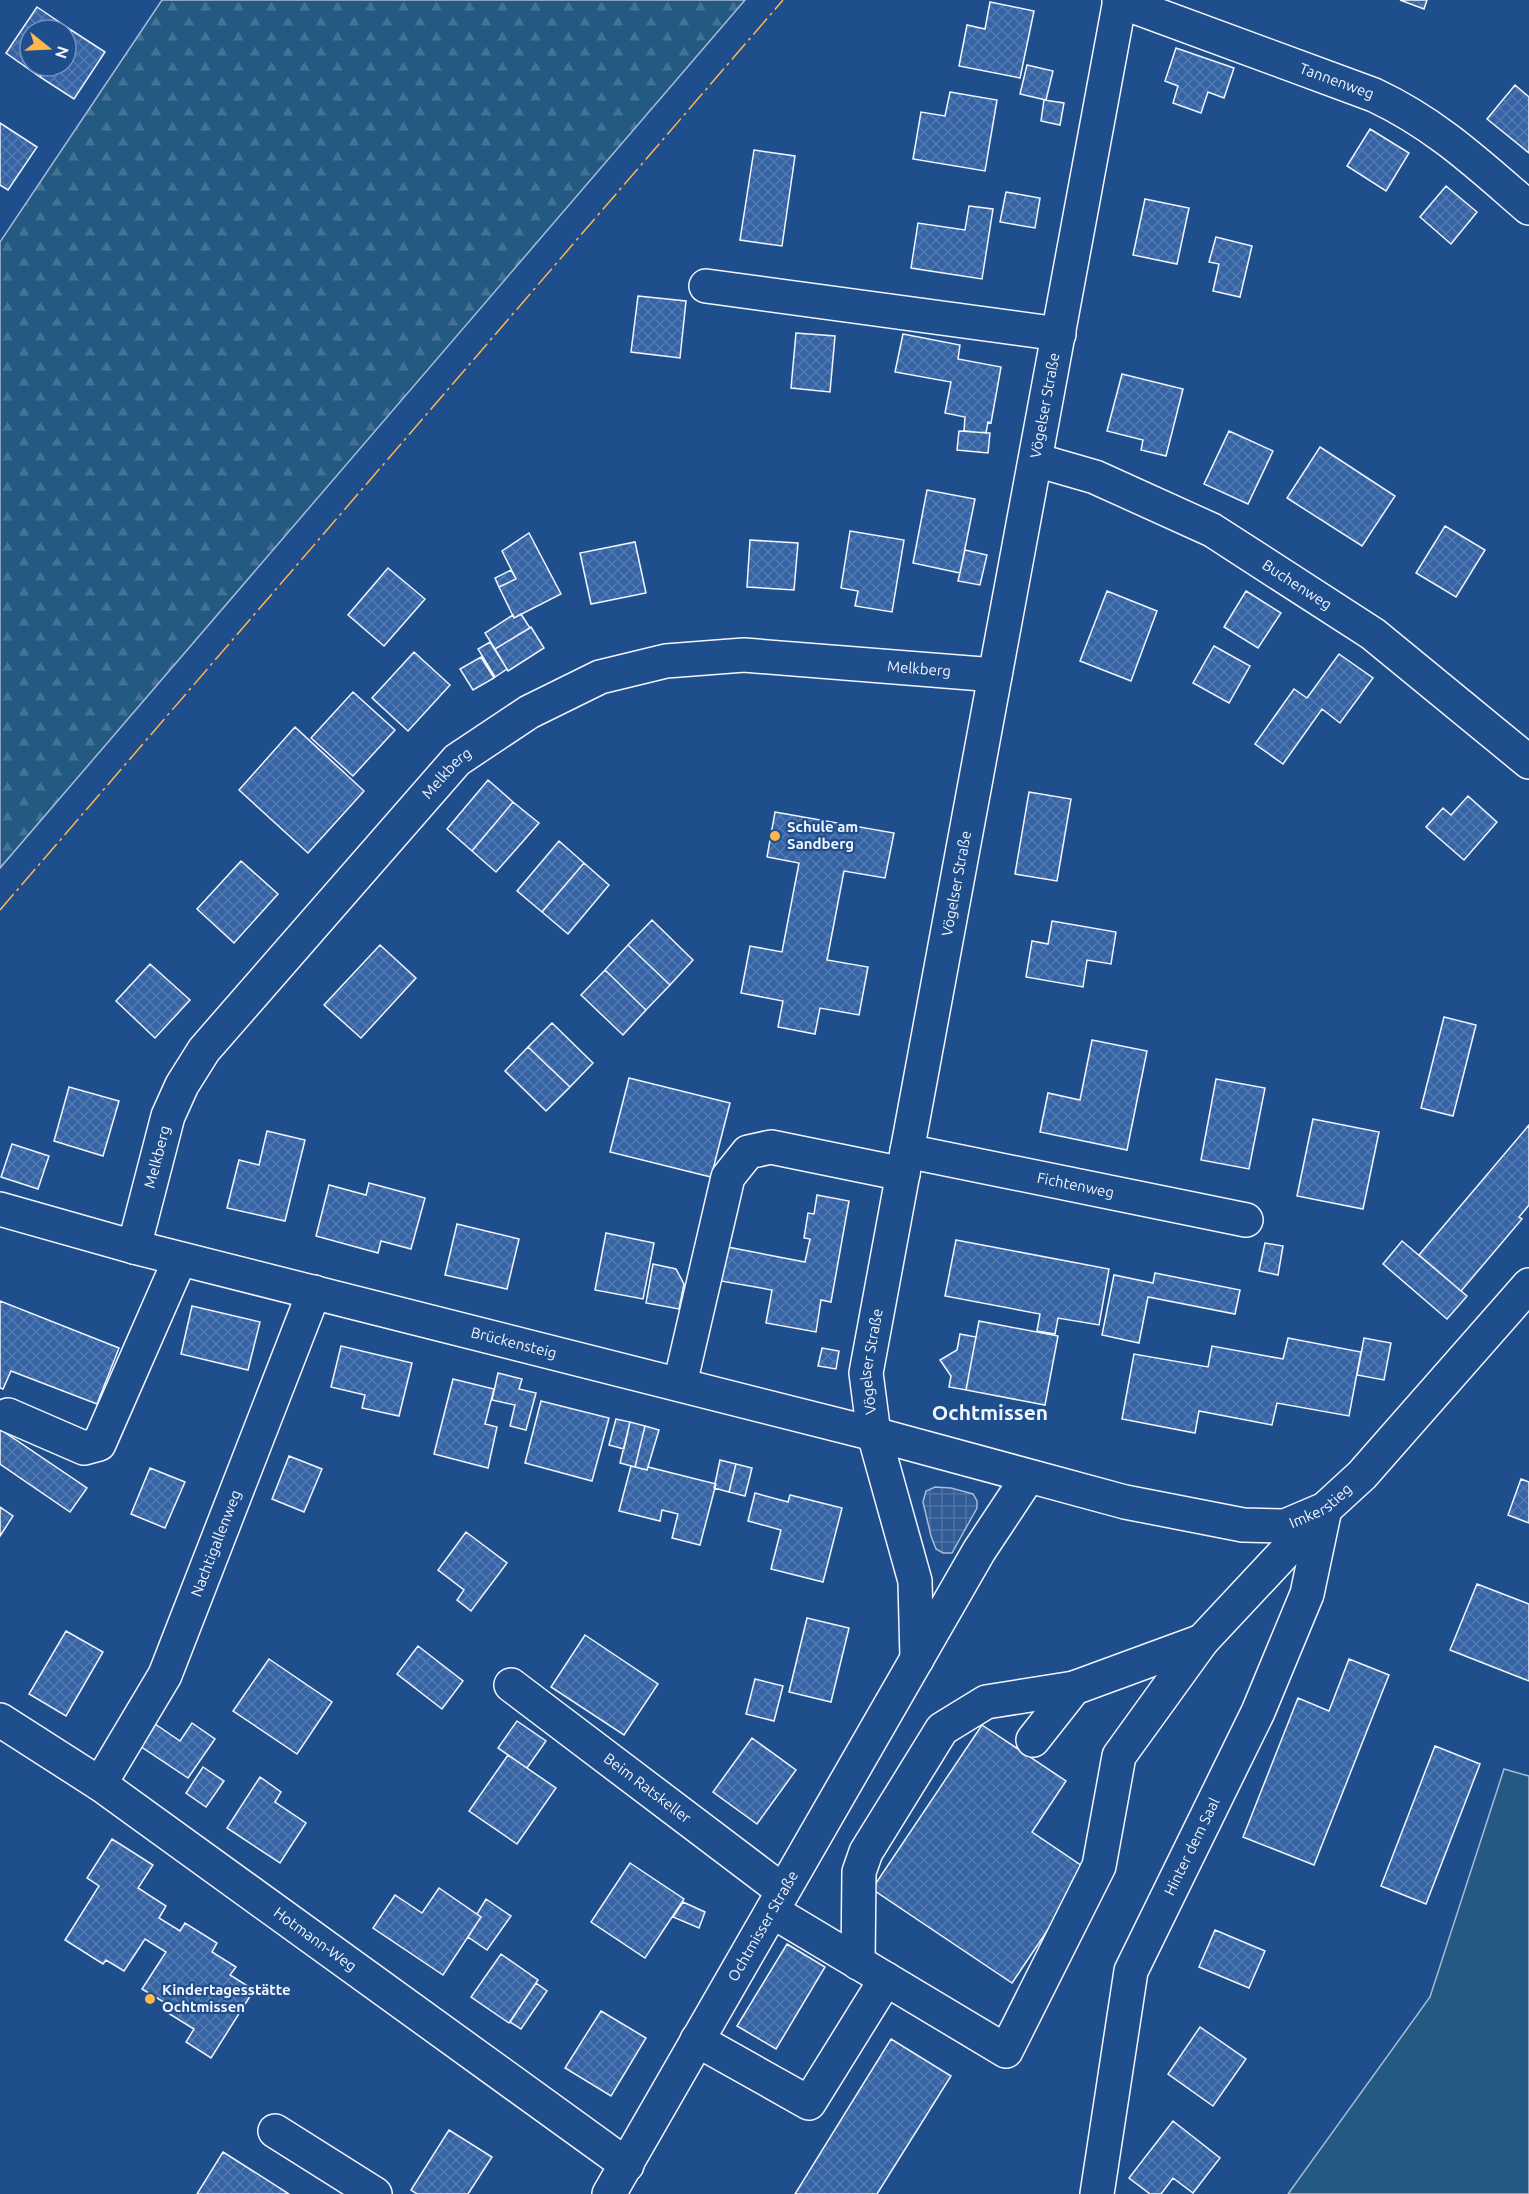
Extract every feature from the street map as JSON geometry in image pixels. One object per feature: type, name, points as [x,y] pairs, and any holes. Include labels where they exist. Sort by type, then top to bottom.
[{"type":"street","name":"Tannenweg","points":[[1119,1],[1374,95],[1410,112],[1444,135],[1529,208]]},
{"type":"street","name":"Vögelser Straße","points":[[874,1434],[866,1372],[1119,1]]},
{"type":"street","name":"Vögelser Straße","points":[[706,286],[1059,334]]},
{"type":"street","name":"Buchenweg","points":[[1036,460],[1095,477],[1212,530],[1372,634],[1529,762]]},
{"type":"street","name":"Melkberg","points":[[134,1247],[168,1116],[182,1085],[204,1050],[457,760],[529,712],[600,677],[666,662],[744,655],[995,675]]},
{"type":"street","name":"Fichtenweg","points":[[680,1384],[728,1177],[748,1152],[771,1147],[905,1162],[1246,1220]]},
{"type":"street","name":"Brückensteig","points":[[0,1209],[180,1259],[680,1384],[1028,1477]]},
{"type":"street","points":[[8,1415],[84,1448],[99,1444],[180,1259]]},
{"type":"street","name":"Imkerstieg","points":[[1028,1477],[1125,1502],[1243,1526],[1285,1526],[1325,1509],[1362,1475],[1529,1285]]},
{"type":"street","name":"Nachtigallenweg","points":[[100,1784],[165,1675],[314,1292]]},
{"type":"street","points":[[874,1434],[915,1581],[917,1659]]},
{"type":"street","name":"Ochtmisser Straße","points":[[622,2184],[697,2040],[979,1551],[1028,1477]]},
{"type":"street","points":[[697,2040],[809,2103],[872,1971],[859,1872],[866,1851],[942,1729],[986,1702],[1074,1688],[1202,1641],[1325,1509]]},
{"type":"street","name":"Hinter dem Saal","points":[[1097,2194],[1131,1971],[1263,1702],[1307,1594],[1325,1509]]},
{"type":"street","name":"Beim Ratskeller","points":[[511,1685],[778,1901],[872,1971],[1006,2051],[1099,1866],[1119,1756],[1202,1641]]},
{"type":"street","points":[[1033,1740],[1074,1688]]},
{"type":"street","name":"Hotmann-Weg","points":[[0,1720],[100,1784],[622,2184]]},
{"type":"street","points":[[274,2131],[375,2194]]},
{"type":"green space","points":[[162,0],[745,0],[0,868],[0,242]]},
{"type":"green space","points":[[1504,1769],[1529,1776],[1529,2194],[1288,2194],[1430,1997]]},
{"type":"shaded area","points":[[935,1487],[951,1488],[973,1494],[977,1501],[977,1508],[952,1553],[943,1553],[936,1549],[931,1536],[923,1502],[926,1491]]},
{"type":"building","points":[[1400,0],[1427,0],[1424,9]]},
{"type":"building","points":[[990,2],[1034,11],[1020,78],[959,66],[967,25],[985,29]]},
{"type":"building","points":[[37,7],[53,18],[30,18]]},
{"type":"building","points":[[18,35],[18,61],[6,53]]},
{"type":"building","points":[[78,35],[105,52],[74,99],[42,78],[78,78]]},
{"type":"building","points":[[1176,48],[1234,68],[1224,98],[1208,92],[1201,113],[1173,103],[1178,86],[1165,81]]},
{"type":"building","points":[[1027,65],[1053,71],[1046,100],[1020,94]]},
{"type":"building","points":[[1515,85],[1529,97],[1529,153],[1487,119]]},
{"type":"building","points":[[950,92],[997,100],[985,171],[913,159],[921,112],[945,116]]},
{"type":"building","points":[[1044,100],[1064,103],[1060,125],[1041,121]]},
{"type":"building","points":[[0,123],[37,147],[8,190],[0,185]]},
{"type":"building","points":[[1370,129],[1409,153],[1386,191],[1347,166]]},
{"type":"building","points":[[754,150],[795,156],[782,246],[740,240]]},
{"type":"building","points":[[1446,186],[1477,212],[1451,244],[1420,217]]},
{"type":"building","points":[[1006,192],[1040,198],[1035,228],[1000,222]]},
{"type":"building","points":[[1145,199],[1189,208],[1177,264],[1133,255]]},
{"type":"building","points":[[969,206],[993,209],[982,279],[911,268],[918,223],[965,230]]},
{"type":"building","points":[[1216,237],[1252,246],[1240,297],[1213,291],[1219,264],[1209,262]]},
{"type":"building","points":[[638,296],[686,301],[680,358],[631,352]]},
{"type":"building","points":[[796,333],[835,336],[830,392],[791,388]]},
{"type":"building","points":[[903,334],[960,345],[958,359],[1001,367],[991,423],[988,422],[986,433],[964,431],[965,417],[945,413],[951,382],[895,372]]},
{"type":"building","points":[[1122,374],[1183,389],[1166,456],[1141,450],[1143,440],[1107,431]]},
{"type":"building","points":[[959,431],[990,433],[988,453],[957,450]]},
{"type":"building","points":[[1229,431],[1273,451],[1248,504],[1204,484]]},
{"type":"building","points":[[1320,447],[1395,496],[1362,546],[1287,498]]},
{"type":"building","points":[[927,490],[975,499],[960,573],[913,563]]},
{"type":"building","points":[[1445,526],[1485,550],[1456,597],[1416,573]]},
{"type":"building","points":[[850,531],[904,540],[892,612],[855,606],[858,591],[841,588]]},
{"type":"building","points":[[529,533],[561,594],[514,618],[499,587],[516,579],[502,551]]},
{"type":"building","points":[[750,540],[798,543],[794,590],[747,587]]},
{"type":"building","points":[[635,542],[646,593],[591,604],[580,553]]},
{"type":"building","points":[[965,550],[987,555],[980,585],[958,581]]},
{"type":"building","points":[[388,568],[425,599],[384,646],[348,615]]},
{"type":"building","points":[[511,570],[516,579],[499,587],[495,578]]},
{"type":"building","points":[[1107,591],[1157,611],[1131,681],[1080,661]]},
{"type":"building","points":[[1246,591],[1281,613],[1258,648],[1224,627]]},
{"type":"building","points":[[521,614],[530,628],[495,649],[485,633],[513,615],[514,618]]},
{"type":"building","points":[[531,627],[544,648],[508,671],[495,649]]},
{"type":"building","points":[[490,642],[507,669],[495,677],[478,649]]},
{"type":"building","points":[[1214,646],[1250,666],[1229,703],[1193,683]]},
{"type":"building","points":[[414,652],[450,685],[408,731],[372,698]]},
{"type":"building","points":[[1339,654],[1373,678],[1340,723],[1322,709],[1283,764],[1255,744],[1294,689],[1307,698]]},
{"type":"building","points":[[481,657],[494,678],[473,690],[460,669]]},
{"type":"building","points":[[353,692],[395,730],[353,776],[311,738]]},
{"type":"building","points":[[295,727],[364,791],[308,853],[239,790]]},
{"type":"building","points":[[488,780],[513,802],[472,851],[447,829]]},
{"type":"building","points":[[1029,792],[1071,799],[1057,881],[1015,874]]},
{"type":"building","points":[[1468,796],[1497,822],[1464,860],[1426,827],[1443,808],[1451,815]]},
{"type":"building","points":[[513,802],[539,823],[496,872],[472,851]]},
{"type":"building","points":[[775,812],[894,833],[885,878],[844,871],[827,960],[868,967],[859,1015],[820,1008],[815,1034],[778,1027],[783,1001],[741,993],[750,946],[782,952],[799,863],[767,857]]},
{"type":"building","points":[[559,841],[584,863],[542,912],[517,891]]},
{"type":"building","points":[[241,861],[278,894],[234,943],[197,909]]},
{"type":"building","points":[[584,863],[609,885],[568,934],[542,912]]},
{"type":"building","points":[[652,920],[693,960],[670,985],[628,945]]},
{"type":"building","points":[[1052,921],[1116,932],[1111,964],[1087,960],[1083,987],[1026,977],[1032,941],[1048,944]]},
{"type":"building","points":[[380,945],[416,978],[361,1038],[324,1005]]},
{"type":"building","points":[[628,945],[670,985],[646,1010],[605,970]]},
{"type":"building","points":[[150,964],[190,1000],[155,1038],[116,1001]]},
{"type":"building","points":[[605,970],[646,1010],[623,1035],[581,995]]},
{"type":"building","points":[[1444,1017],[1476,1025],[1453,1116],[1421,1108]]},
{"type":"building","points":[[552,1023],[593,1063],[570,1087],[528,1047]]},
{"type":"building","points":[[1092,1040],[1147,1051],[1127,1150],[1040,1132],[1048,1093],[1080,1100]]},
{"type":"building","points":[[528,1047],[570,1087],[546,1111],[505,1071]]},
{"type":"building","points":[[629,1078],[730,1103],[711,1177],[610,1152]]},
{"type":"building","points":[[1216,1079],[1265,1088],[1249,1169],[1201,1160]]},
{"type":"building","points":[[69,1087],[119,1101],[103,1156],[54,1141]]},
{"type":"building","points":[[1313,1119],[1379,1132],[1363,1209],[1297,1196]]},
{"type":"building","points":[[1529,1125],[1529,1205],[1519,1217],[1522,1219],[1461,1291],[1419,1255]]},
{"type":"building","points":[[267,1131],[305,1140],[285,1221],[227,1208],[239,1160],[259,1165]]},
{"type":"building","points":[[12,1144],[49,1156],[38,1189],[1,1177]]},
{"type":"building","points":[[369,1183],[425,1198],[411,1249],[381,1241],[378,1253],[316,1236],[329,1185],[366,1195]]},
{"type":"building","points":[[817,1195],[849,1201],[831,1302],[821,1300],[816,1332],[766,1323],[772,1290],[715,1280],[722,1246],[805,1262],[810,1239],[804,1238],[808,1213],[814,1214]]},
{"type":"building","points":[[457,1224],[519,1239],[507,1289],[445,1275]]},
{"type":"building","points":[[606,1233],[654,1243],[643,1299],[595,1290]]},
{"type":"building","points":[[956,1240],[1109,1269],[1099,1325],[1058,1318],[1055,1334],[1037,1331],[1040,1314],[945,1296]]},
{"type":"building","points":[[1402,1241],[1467,1296],[1447,1319],[1383,1264]]},
{"type":"building","points":[[1265,1243],[1283,1246],[1278,1275],[1259,1271]]},
{"type":"building","points":[[653,1264],[676,1269],[684,1284],[679,1309],[646,1303]]},
{"type":"building","points":[[1155,1273],[1240,1290],[1235,1314],[1148,1297],[1139,1343],[1102,1335],[1114,1275],[1153,1283]]},
{"type":"building","points":[[0,1301],[119,1348],[97,1404],[11,1371],[3,1389],[0,1388]]},
{"type":"building","points":[[192,1306],[260,1322],[248,1370],[181,1354]]},
{"type":"building","points":[[979,1321],[1058,1336],[1045,1405],[966,1390]]},
{"type":"building","points":[[960,1334],[976,1337],[966,1390],[949,1387],[951,1376],[940,1360],[957,1350]]},
{"type":"building","points":[[1288,1338],[1361,1352],[1349,1416],[1277,1403],[1272,1425],[1199,1411],[1195,1433],[1122,1419],[1134,1354],[1208,1367],[1212,1346],[1283,1359]]},
{"type":"building","points":[[1364,1338],[1391,1343],[1384,1380],[1357,1375]]},
{"type":"building","points":[[341,1346],[412,1363],[399,1416],[362,1408],[365,1395],[331,1387]]},
{"type":"building","points":[[822,1348],[839,1351],[836,1369],[818,1366]]},
{"type":"building","points":[[498,1373],[522,1379],[519,1389],[536,1393],[526,1430],[510,1426],[515,1405],[492,1400]]},
{"type":"building","points":[[453,1379],[494,1389],[485,1424],[497,1427],[488,1468],[434,1454]]},
{"type":"building","points":[[541,1401],[609,1418],[592,1481],[525,1463]]},
{"type":"building","points":[[616,1419],[630,1422],[624,1449],[609,1445]]},
{"type":"building","points":[[630,1422],[645,1426],[635,1467],[620,1463]]},
{"type":"building","points":[[645,1426],[659,1430],[647,1470],[635,1467]]},
{"type":"building","points":[[0,1429],[87,1488],[70,1512],[0,1464]]},
{"type":"building","points":[[289,1456],[322,1469],[304,1512],[272,1499]]},
{"type":"building","points":[[720,1460],[736,1464],[729,1492],[714,1488]]},
{"type":"building","points":[[736,1464],[752,1468],[745,1496],[729,1492]]},
{"type":"building","points":[[631,1466],[647,1470],[648,1467],[716,1484],[700,1545],[672,1538],[678,1514],[662,1510],[660,1521],[619,1511]]},
{"type":"building","points":[[150,1468],[185,1482],[165,1528],[131,1514]]},
{"type":"building","points":[[1521,1479],[1529,1482],[1529,1523],[1508,1515]]},
{"type":"building","points":[[755,1493],[788,1502],[790,1495],[842,1508],[823,1582],[771,1569],[781,1530],[748,1521]]},
{"type":"building","points":[[0,1507],[13,1516],[0,1536]]},
{"type":"building","points":[[466,1532],[507,1563],[471,1611],[457,1600],[464,1590],[438,1570]]},
{"type":"building","points":[[1477,1584],[1529,1604],[1529,1681],[1450,1650]]},
{"type":"building","points":[[807,1618],[849,1628],[831,1702],[789,1692]]},
{"type":"building","points":[[66,1631],[103,1652],[66,1716],[29,1694]]},
{"type":"building","points":[[585,1635],[658,1684],[624,1735],[551,1687]]},
{"type":"building","points":[[418,1646],[463,1681],[442,1709],[397,1674]]},
{"type":"building","points":[[269,1659],[332,1702],[297,1754],[233,1711]]},
{"type":"building","points":[[1349,1659],[1389,1675],[1314,1865],[1243,1837],[1298,1698],[1329,1711]]},
{"type":"building","points":[[755,1679],[783,1686],[774,1721],[746,1714]]},
{"type":"building","points":[[517,1721],[546,1741],[527,1768],[498,1748]]},
{"type":"building","points":[[192,1723],[215,1739],[188,1778],[140,1746],[155,1724],[180,1741]]},
{"type":"building","points":[[982,1725],[1066,1781],[1032,1832],[1088,1870],[1012,1983],[872,1889]]},
{"type":"building","points":[[752,1738],[796,1770],[757,1824],[713,1792]]},
{"type":"building","points":[[1435,1746],[1480,1764],[1426,1904],[1381,1886]]},
{"type":"building","points":[[508,1755],[556,1788],[517,1844],[469,1811]]},
{"type":"building","points":[[203,1767],[224,1781],[206,1807],[186,1793]]},
{"type":"building","points":[[260,1777],[281,1792],[275,1802],[306,1823],[280,1863],[227,1828]]},
{"type":"building","points":[[112,1839],[153,1865],[138,1888],[166,1906],[159,1918],[180,1931],[185,1923],[217,1943],[212,1952],[236,1967],[230,1975],[254,1990],[211,2058],[186,2042],[194,2029],[168,2013],[172,2007],[142,1989],[166,1952],[145,1939],[124,1971],[106,1960],[103,1964],[65,1940],[99,1886],[87,1878]]},
{"type":"building","points":[[630,1863],[684,1899],[645,1958],[591,1922]]},
{"type":"building","points":[[439,1888],[481,1917],[443,1975],[373,1928],[395,1895],[422,1913]]},
{"type":"building","points":[[486,1899],[511,1916],[487,1950],[468,1937],[481,1917],[477,1914]]},
{"type":"building","points":[[683,1902],[705,1912],[699,1928],[673,1917]]},
{"type":"building","points":[[1215,1930],[1265,1951],[1249,1988],[1199,1967]]},
{"type":"building","points":[[787,1944],[825,1967],[776,2049],[737,2026]]},
{"type":"building","points":[[501,1954],[538,1980],[509,2023],[471,1997]]},
{"type":"building","points":[[536,1983],[547,1991],[521,2029],[510,2022]]},
{"type":"building","points":[[601,2011],[646,2038],[611,2096],[565,2068]]},
{"type":"building","points":[[1200,2027],[1246,2059],[1213,2106],[1168,2074]]},
{"type":"building","points":[[891,2039],[951,2076],[877,2194],[795,2194]]},
{"type":"building","points":[[1173,2121],[1220,2158],[1193,2193],[1173,2178],[1161,2194],[1150,2194],[1129,2178]]},
{"type":"building","points":[[449,2130],[492,2157],[468,2194],[417,2194],[411,2190]]},
{"type":"building","points":[[223,2152],[289,2194],[197,2194]]},
{"type":"power","points":[[0,910],[783,0]]},
{"type":"place","name":"Schule am Sandberg","points":[[775,836]]},
{"type":"place","name":"Kindertagesstätte Ochtmissen","points":[[150,1999]]},
{"type":"district","name":"Ochtmissen","points":[[990,1413]]}]
